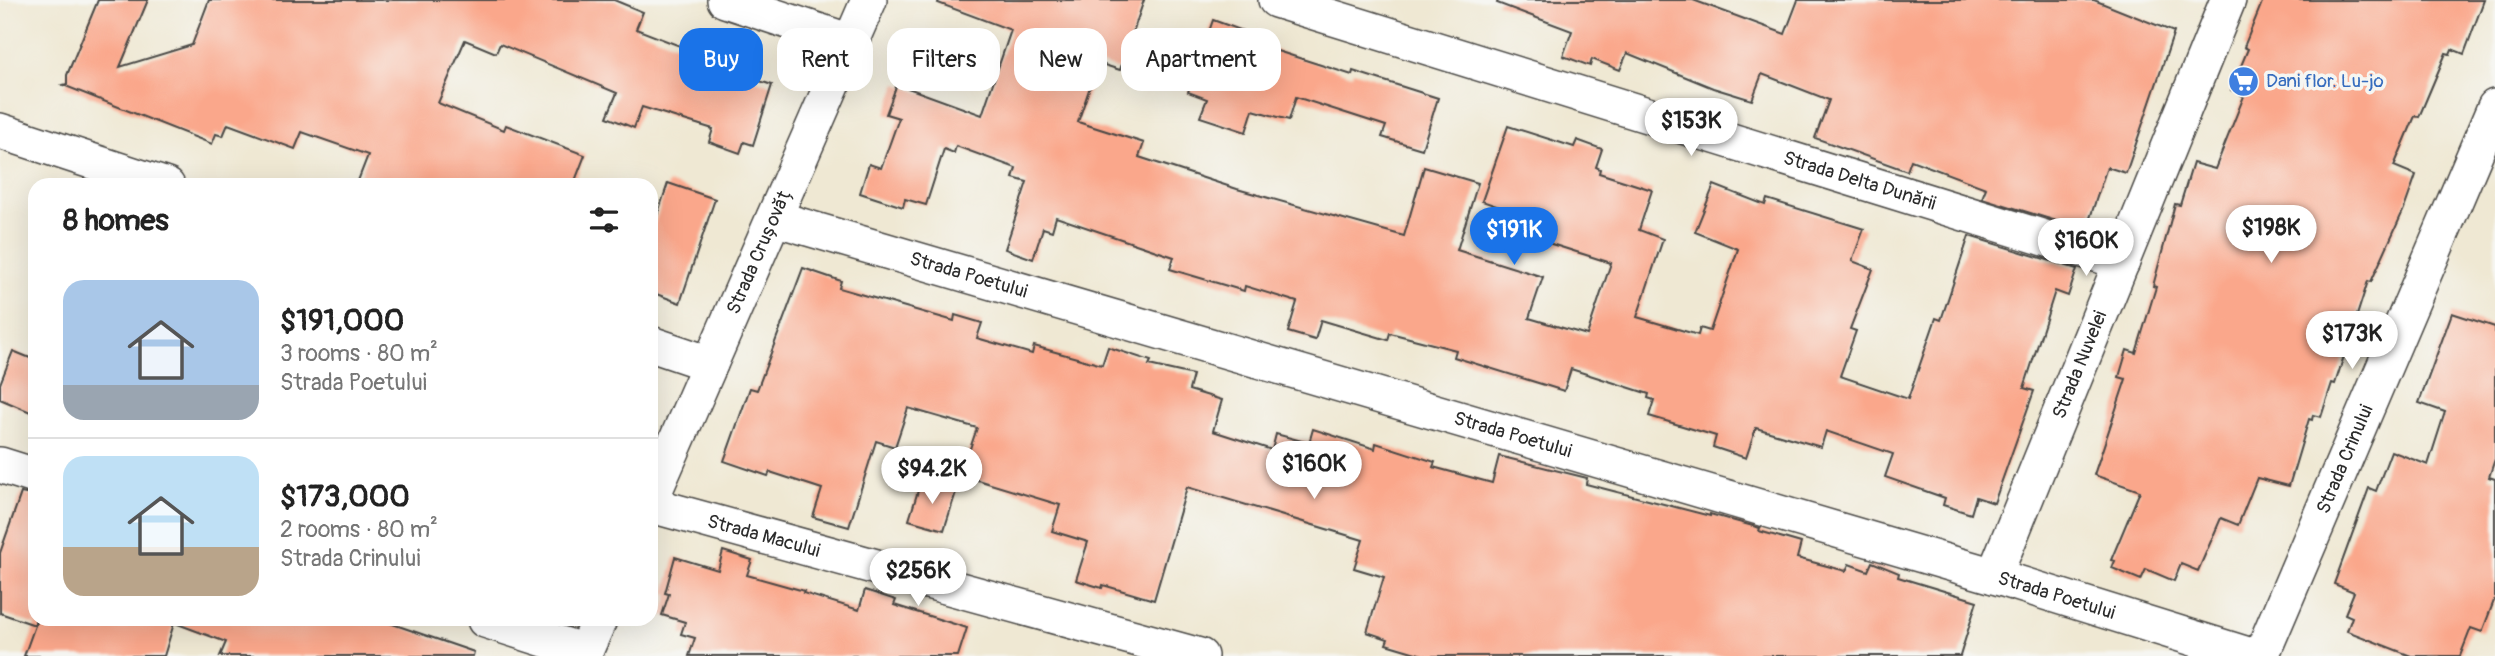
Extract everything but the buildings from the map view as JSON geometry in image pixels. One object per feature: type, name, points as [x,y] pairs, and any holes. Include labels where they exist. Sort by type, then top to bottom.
[{"type":"street","points":[[725,0],[809,28]]},
{"type":"street","name":"Strada Crușovăț","points":[[857,28],[869,0]]},
{"type":"street","name":"Strada Delta Dunării","points":[[1276,0],[2122,262]]},
{"type":"street","name":"Strada Nuvelei","points":[[1994,576],[2228,0]]},
{"type":"street","name":"Strada Crușovăț","points":[[658,483],[830,91]]},
{"type":"street","name":"Strada Crinului","points":[[2261,656],[2495,107]]},
{"type":"street","points":[[0,131],[143,178]]},
{"type":"street","name":"Strada Poetului","points":[[774,218],[1994,576],[2251,656]]},
{"type":"street","points":[[658,346],[710,364]]},
{"type":"street","points":[[0,465],[28,474]]},
{"type":"street","name":"Strada Macului","points":[[658,507],[1200,656]]},
{"type":"street","points":[[502,626],[584,654],[596,626]]},
{"type":"place","name":"Dani flor. Lu-jo","points":[[2243,81]]}]
